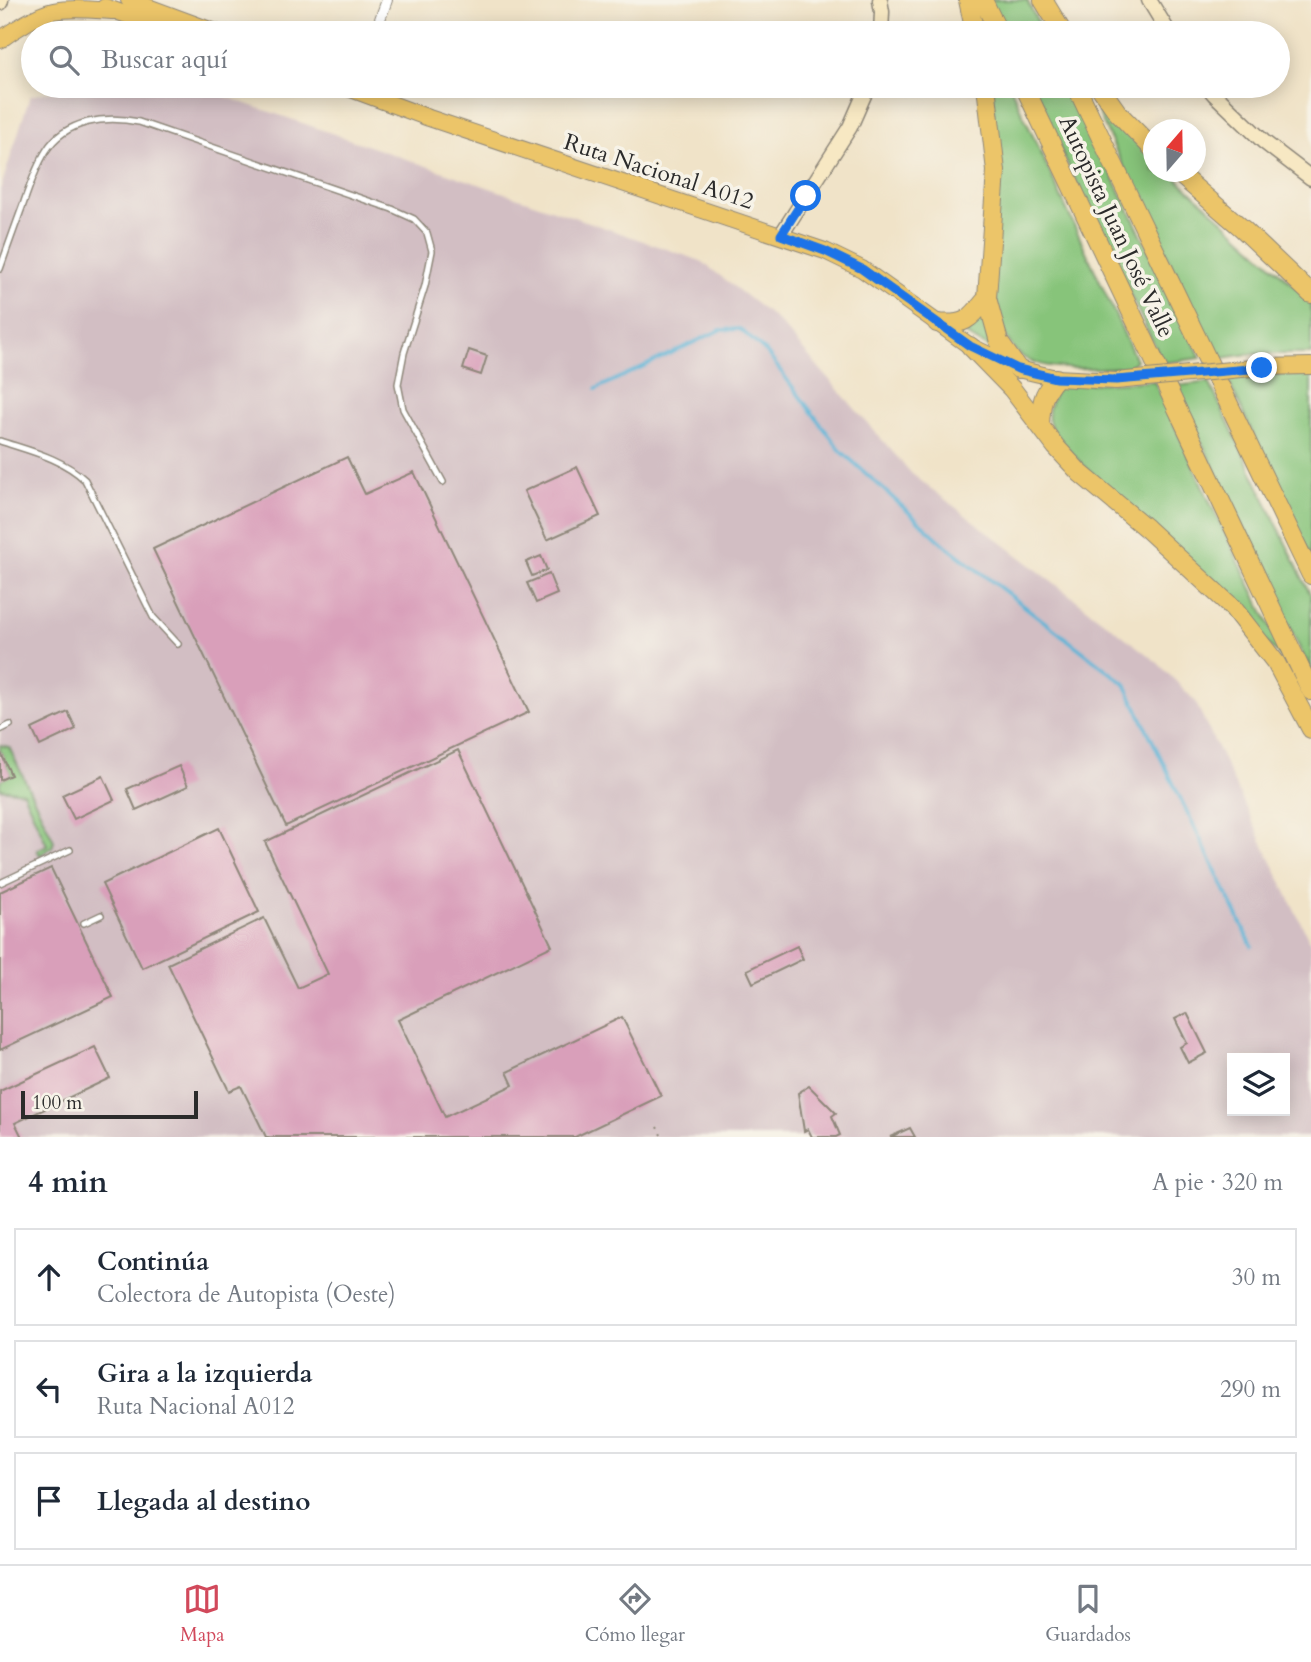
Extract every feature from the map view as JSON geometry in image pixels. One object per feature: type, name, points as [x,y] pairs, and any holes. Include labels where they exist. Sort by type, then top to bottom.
[{"type":"highway","points":[[968,0],[972,21]]},
{"type":"highway","points":[[983,0],[993,21]]},
{"type":"highway","points":[[1035,0],[1045,21]]},
{"type":"highway","points":[[1043,0],[1056,21]]},
{"type":"highway","points":[[987,98],[996,171],[987,298],[999,342],[1018,369]]},
{"type":"highway","name":"Autopista Juan José Valle","points":[[1030,98],[1311,691]]},
{"type":"highway","name":"Autopista Juan José Valle","points":[[1082,98],[1311,575]]},
{"type":"highway","points":[[1107,98],[1143,139]]},
{"type":"highway","points":[[1189,182],[1311,294]]},
{"type":"highway","points":[[937,323],[953,325],[971,318],[987,298]]},
{"type":"highway","points":[[970,346],[1012,389],[1056,447],[1080,472],[1233,608],[1276,663],[1311,729]]},
{"type":"highway","points":[[1040,425],[1041,406],[1046,389],[1056,378]]},
{"type":"main road","points":[[86,0],[144,21]]},
{"type":"main road","points":[[129,0],[186,21]]},
{"type":"main road","points":[[880,0],[882,21]]},
{"type":"main road","points":[[1149,0],[1161,21]]},
{"type":"main road","points":[[31,21],[51,11],[114,10]]},
{"type":"main road","points":[[0,40],[21,26]]},
{"type":"main road","name":"Ruta Nacional A012","points":[[391,98],[429,118],[825,251],[862,269],[970,346],[1018,369],[1056,378],[1116,380],[1311,366]]},
{"type":"main road","points":[[781,235],[850,127],[863,98]]},
{"type":"main road","points":[[1218,98],[1264,142],[1311,178]]},
{"type":"street","points":[[379,21],[387,0]]},
{"type":"lane","points":[[0,269],[34,175],[47,149],[61,135],[78,125],[101,120],[120,118],[139,122],[392,209],[414,219],[427,233],[432,251],[398,384],[403,409],[443,482]]},
{"type":"lane","points":[[0,441],[59,461],[85,480],[153,617],[178,644]]},
{"type":"lane","points":[[0,730],[10,725]]},
{"type":"lane","points":[[0,883],[70,850]]},
{"type":"lane","points":[[84,923],[101,915]]},
{"type":"path","points":[[657,1127],[662,1137]]},
{"type":"shaded area","points":[[29,98],[230,98],[701,261],[778,321],[912,474],[1157,662],[1195,701],[1311,944],[1311,1137],[0,1137],[0,190]]},
{"type":"green space","points":[[989,0],[1027,0],[1037,21],[999,21]]},
{"type":"green space","points":[[993,98],[1016,98],[1136,360],[1129,367],[1060,368],[1023,357],[1013,347],[1002,327],[996,303]]},
{"type":"green space","points":[[1036,98],[1075,98],[1201,358],[1163,363]]},
{"type":"green space","points":[[1092,98],[1102,98],[1143,145],[1143,182],[1181,182],[1311,301],[1311,354],[1249,354],[1217,359]]},
{"type":"green space","points":[[985,312],[995,351],[969,337],[960,328]]},
{"type":"green space","points":[[1259,374],[1311,374],[1311,558],[1227,378]]},
{"type":"green space","points":[[1154,381],[1296,679],[1277,653],[1072,454],[1049,422],[1049,407],[1059,385]]},
{"type":"green space","points":[[1209,382],[1311,596],[1311,672],[1175,386]]},
{"type":"green space","points":[[0,745],[9,747],[54,841],[52,847],[40,855],[37,850],[47,845],[23,792],[0,789],[0,780],[11,775]]},
{"type":"building","points":[[469,350],[487,356],[481,375],[463,369]]},
{"type":"building","points":[[347,457],[365,494],[414,472],[529,712],[286,826],[153,549]]},
{"type":"building","points":[[577,467],[600,516],[547,540],[524,491]]},
{"type":"building","points":[[541,556],[547,570],[532,576],[526,562]]},
{"type":"building","points":[[549,574],[557,594],[536,603],[527,583]]},
{"type":"building","points":[[68,712],[76,729],[40,746],[32,729]]},
{"type":"building","points":[[458,750],[552,946],[398,1020],[445,1117],[513,1085],[507,1072],[622,1017],[661,1096],[575,1137],[266,1137],[241,1086],[229,1091],[168,964],[264,918],[298,988],[328,974],[265,842]]},
{"type":"building","points":[[0,751],[11,775],[0,780]]},
{"type":"building","points":[[179,766],[188,786],[136,810],[127,789]]},
{"type":"building","points":[[103,776],[114,800],[74,819],[62,795]]},
{"type":"building","points":[[219,828],[259,912],[142,968],[102,884]]},
{"type":"building","points":[[51,868],[113,997],[0,1050],[0,892]]},
{"type":"building","points":[[797,946],[803,959],[753,983],[747,970]]},
{"type":"building","points":[[1187,1013],[1207,1053],[1188,1063],[1180,1047],[1187,1043],[1175,1019]]},
{"type":"building","points":[[95,1047],[110,1078],[15,1123],[22,1137],[0,1137],[0,1091]]},
{"type":"building","points":[[809,1086],[836,1113],[832,1116],[840,1135],[812,1137],[808,1129],[804,1131],[798,1093]]},
{"type":"building","points":[[910,1128],[915,1137],[890,1137]]},
{"type":"waterway","points":[[596,389],[720,330],[740,329],[767,353],[841,451],[945,545],[1125,684],[1252,946]]},
{"type":"route","points":[[806,196],[781,235],[825,251],[862,269],[970,346],[1018,369],[1056,378],[1116,380],[1262,368]]}]
